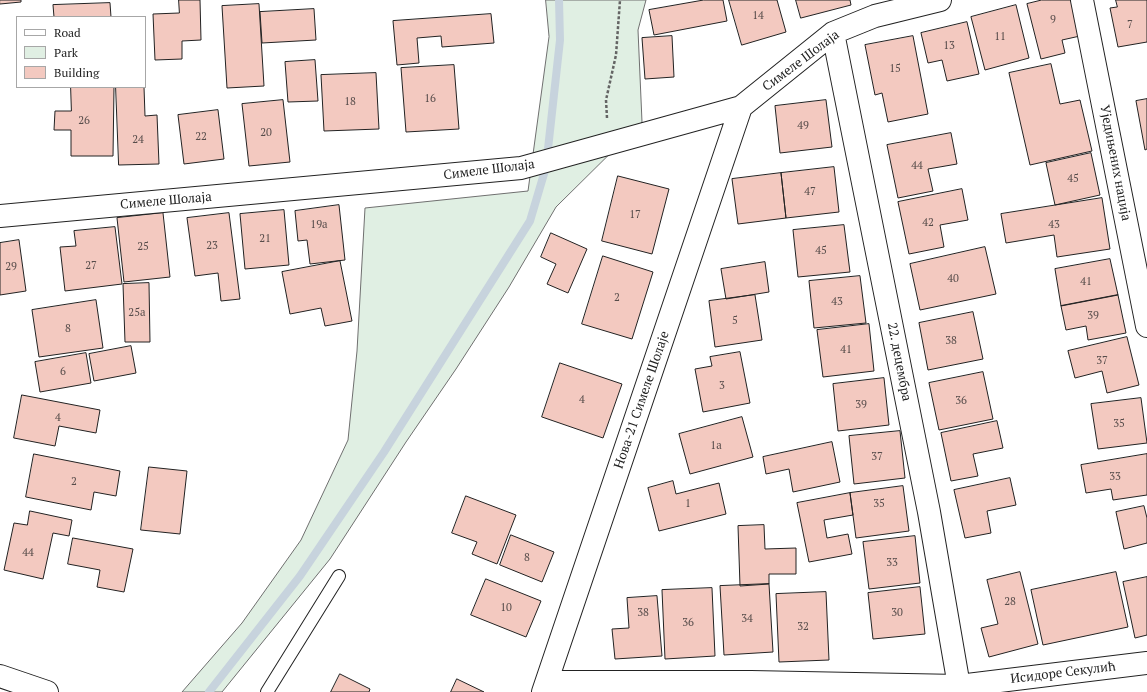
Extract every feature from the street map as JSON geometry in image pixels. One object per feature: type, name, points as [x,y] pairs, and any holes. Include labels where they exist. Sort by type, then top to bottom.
[{"type":"street","name":"Симеле Шолаја","points":[[0,216],[521,168],[741,107],[833,33],[875,16],[940,0]]},
{"type":"street","name":"Уједињених нација","points":[[1082,0],[1147,326]]},
{"type":"street","name":"22. децембра","points":[[833,33],[928,512],[960,689]]},
{"type":"street","name":"Нова-21 Симеле Шолаје","points":[[545,687],[741,107]]},
{"type":"street","name":"Исидоре Секулић","points":[[545,687],[751,682],[960,689],[1147,663]]},
{"type":"street","points":[[0,676],[47,692]]},
{"type":"lane","points":[[267,692],[339,576]]},
{"type":"path","points":[[620,0],[616,55],[606,100],[607,119],[622,130],[637,136]]},
{"type":"green space","points":[[546,0],[646,0],[638,30],[642,122],[556,207],[509,287],[330,559],[222,692],[182,692],[242,623],[301,540],[348,440],[357,351],[365,208],[528,191],[549,37]]},
{"type":"building","points":[[0,0],[21,0],[21,2],[0,4]]},
{"type":"building","points":[[179,0],[200,0],[201,40],[182,41],[182,59],[155,60],[153,14],[179,13]]},
{"type":"building","points":[[704,0],[723,0],[727,21],[654,35],[649,10]]},
{"type":"building","points":[[729,0],[777,0],[786,32],[742,45]]},
{"type":"building","points":[[796,0],[850,0],[851,5],[801,18]]},
{"type":"building","points":[[1042,0],[1071,0],[1080,36],[1062,40],[1065,53],[1041,59],[1027,4]]},
{"type":"building","points":[[1116,0],[1147,0],[1147,42],[1118,47],[1110,8],[1117,7]]},
{"type":"building","points":[[110,3],[111,16],[54,16],[53,5]]},
{"type":"building","points":[[259,4],[264,86],[227,88],[222,6]]},
{"type":"building","points":[[1016,5],[1029,58],[985,70],[971,17]]},
{"type":"building","points":[[314,9],[316,40],[262,43],[260,12]]},
{"type":"building","points":[[491,14],[494,43],[442,47],[441,36],[417,38],[419,63],[397,65],[393,21]]},
{"type":"building","points":[[967,22],[979,74],[947,81],[942,60],[928,63],[921,33]]},
{"type":"building","points":[[672,36],[674,77],[645,79],[642,38]]},
{"type":"building","points":[[913,36],[928,114],[888,122],[882,93],[875,95],[865,45]]},
{"type":"building","points":[[315,60],[318,101],[288,102],[285,62]]},
{"type":"building","points":[[1051,64],[1060,104],[1080,100],[1092,151],[1030,165],[1009,73]]},
{"type":"building","points":[[454,65],[459,129],[406,132],[401,68]]},
{"type":"building","points":[[376,73],[379,129],[324,131],[321,75]]},
{"type":"building","points":[[71,88],[114,88],[113,156],[71,156],[71,130],[54,130],[55,111],[71,111]]},
{"type":"building","points":[[116,88],[144,88],[145,116],[157,115],[159,164],[119,165]]},
{"type":"building","points":[[1147,99],[1147,149],[1145,150],[1136,101]]},
{"type":"building","points":[[283,100],[290,162],[249,166],[242,104]]},
{"type":"building","points":[[826,100],[832,147],[780,153],[775,106]]},
{"type":"building","points":[[218,110],[224,159],[184,164],[178,115]]},
{"type":"building","points":[[951,133],[957,164],[928,169],[933,191],[898,198],[887,145]]},
{"type":"building","points":[[1091,153],[1100,195],[1055,205],[1046,163]]},
{"type":"building","points":[[834,167],[839,212],[786,218],[781,173]]},
{"type":"building","points":[[781,173],[786,218],[738,224],[732,179]]},
{"type":"building","points":[[618,176],[669,189],[652,254],[602,241]]},
{"type":"building","points":[[962,189],[968,220],[940,225],[944,247],[909,254],[898,202]]},
{"type":"building","points":[[1102,198],[1110,249],[1057,257],[1054,235],[1006,243],[1001,214]]},
{"type":"building","points":[[339,205],[345,260],[310,264],[307,240],[298,241],[295,211]]},
{"type":"building","points":[[284,210],[289,265],[245,269],[240,214]]},
{"type":"building","points":[[163,213],[170,277],[124,282],[117,218]]},
{"type":"building","points":[[229,213],[240,299],[221,301],[218,273],[195,276],[187,218]]},
{"type":"building","points":[[844,225],[850,272],[798,277],[793,230]]},
{"type":"building","points":[[115,227],[122,284],[65,291],[60,247],[76,246],[74,231]]},
{"type":"building","points":[[551,233],[587,249],[568,293],[547,284],[556,264],[541,257]]},
{"type":"building","points":[[19,240],[26,291],[0,295],[0,243]]},
{"type":"building","points":[[985,247],[996,294],[920,310],[910,264]]},
{"type":"building","points":[[603,256],[653,272],[632,339],[582,324]]},
{"type":"building","points":[[1110,259],[1118,295],[1061,306],[1055,269]]},
{"type":"building","points":[[340,261],[352,321],[325,326],[321,308],[290,314],[282,272]]},
{"type":"building","points":[[765,262],[769,292],[726,299],[721,269]]},
{"type":"building","points":[[860,276],[866,323],[814,328],[809,281]]},
{"type":"building","points":[[149,283],[150,342],[125,342],[123,284]]},
{"type":"building","points":[[755,295],[762,340],[715,347],[709,301]]},
{"type":"building","points":[[1118,295],[1126,333],[1088,340],[1086,326],[1066,330],[1061,306]]},
{"type":"building","points":[[96,300],[103,348],[39,357],[32,310]]},
{"type":"building","points":[[973,312],[983,359],[928,370],[919,323]]},
{"type":"building","points":[[869,324],[874,371],[823,377],[817,330]]},
{"type":"building","points":[[1127,337],[1139,385],[1107,393],[1102,371],[1075,378],[1068,351]]},
{"type":"building","points":[[131,346],[136,373],[94,381],[89,354]]},
{"type":"building","points":[[740,352],[750,403],[703,412],[695,369],[712,366],[710,357]]},
{"type":"building","points":[[86,353],[91,383],[40,392],[35,362]]},
{"type":"building","points":[[560,363],[622,384],[603,438],[542,417]]},
{"type":"building","points":[[983,372],[993,419],[939,430],[929,383]]},
{"type":"building","points":[[884,378],[889,425],[838,431],[833,384]]},
{"type":"building","points":[[22,395],[100,410],[96,433],[59,426],[55,446],[14,438]]},
{"type":"building","points":[[1141,398],[1147,443],[1098,449],[1091,404]]},
{"type":"building","points":[[742,417],[753,457],[690,474],[679,434]]},
{"type":"building","points":[[997,421],[1003,448],[973,454],[978,476],[951,481],[941,433]]},
{"type":"building","points":[[900,431],[905,478],[854,484],[849,436]]},
{"type":"building","points":[[832,442],[840,482],[793,492],[789,469],[766,474],[763,457]]},
{"type":"building","points":[[34,454],[120,471],[116,496],[94,492],[91,510],[26,497]]},
{"type":"building","points":[[1147,454],[1147,495],[1113,500],[1111,489],[1086,493],[1081,465]]},
{"type":"building","points":[[149,467],[187,471],[180,534],[141,530]]},
{"type":"building","points":[[1010,478],[1016,505],[987,511],[991,533],[965,538],[954,490]]},
{"type":"building","points":[[673,481],[676,494],[719,483],[726,514],[659,531],[648,488]]},
{"type":"building","points":[[903,486],[909,531],[856,538],[850,493]]},
{"type":"building","points":[[850,493],[853,515],[824,520],[827,538],[848,534],[852,554],[809,562],[797,503]]},
{"type":"building","points":[[466,496],[516,515],[497,564],[472,554],[477,542],[452,533]]},
{"type":"building","points":[[1144,506],[1147,518],[1147,543],[1124,549],[1116,512]]},
{"type":"building","points":[[30,511],[72,520],[69,536],[53,533],[43,579],[4,570],[14,523],[27,525]]},
{"type":"building","points":[[764,525],[765,549],[796,548],[796,574],[769,574],[769,584],[740,586],[738,526]]},
{"type":"building","points":[[511,535],[554,552],[542,582],[500,565]]},
{"type":"building","points":[[915,536],[920,583],[869,589],[863,542]]},
{"type":"building","points":[[73,538],[133,549],[124,592],[97,587],[100,570],[68,564]]},
{"type":"building","points":[[1020,572],[1038,644],[989,657],[981,628],[998,624],[987,580]]},
{"type":"building","points":[[1116,572],[1128,627],[1043,645],[1031,590]]},
{"type":"building","points":[[1147,577],[1147,635],[1135,638],[1123,582]]},
{"type":"building","points":[[486,579],[541,601],[526,637],[471,615]]},
{"type":"building","points":[[769,584],[773,652],[724,655],[720,586]]},
{"type":"building","points":[[920,587],[925,634],[873,639],[868,593]]},
{"type":"building","points":[[712,588],[715,656],[665,659],[662,590]]},
{"type":"building","points":[[826,592],[829,660],[779,662],[776,594]]},
{"type":"building","points":[[657,596],[662,656],[615,659],[612,629],[629,628],[627,598]]},
{"type":"building","points":[[340,674],[370,689],[369,692],[331,692]]},
{"type":"building","points":[[457,679],[484,692],[451,692]]},
{"type":"waterway","points":[[209,692],[300,576],[384,452],[530,221],[546,167],[560,40],[559,0]]}]
